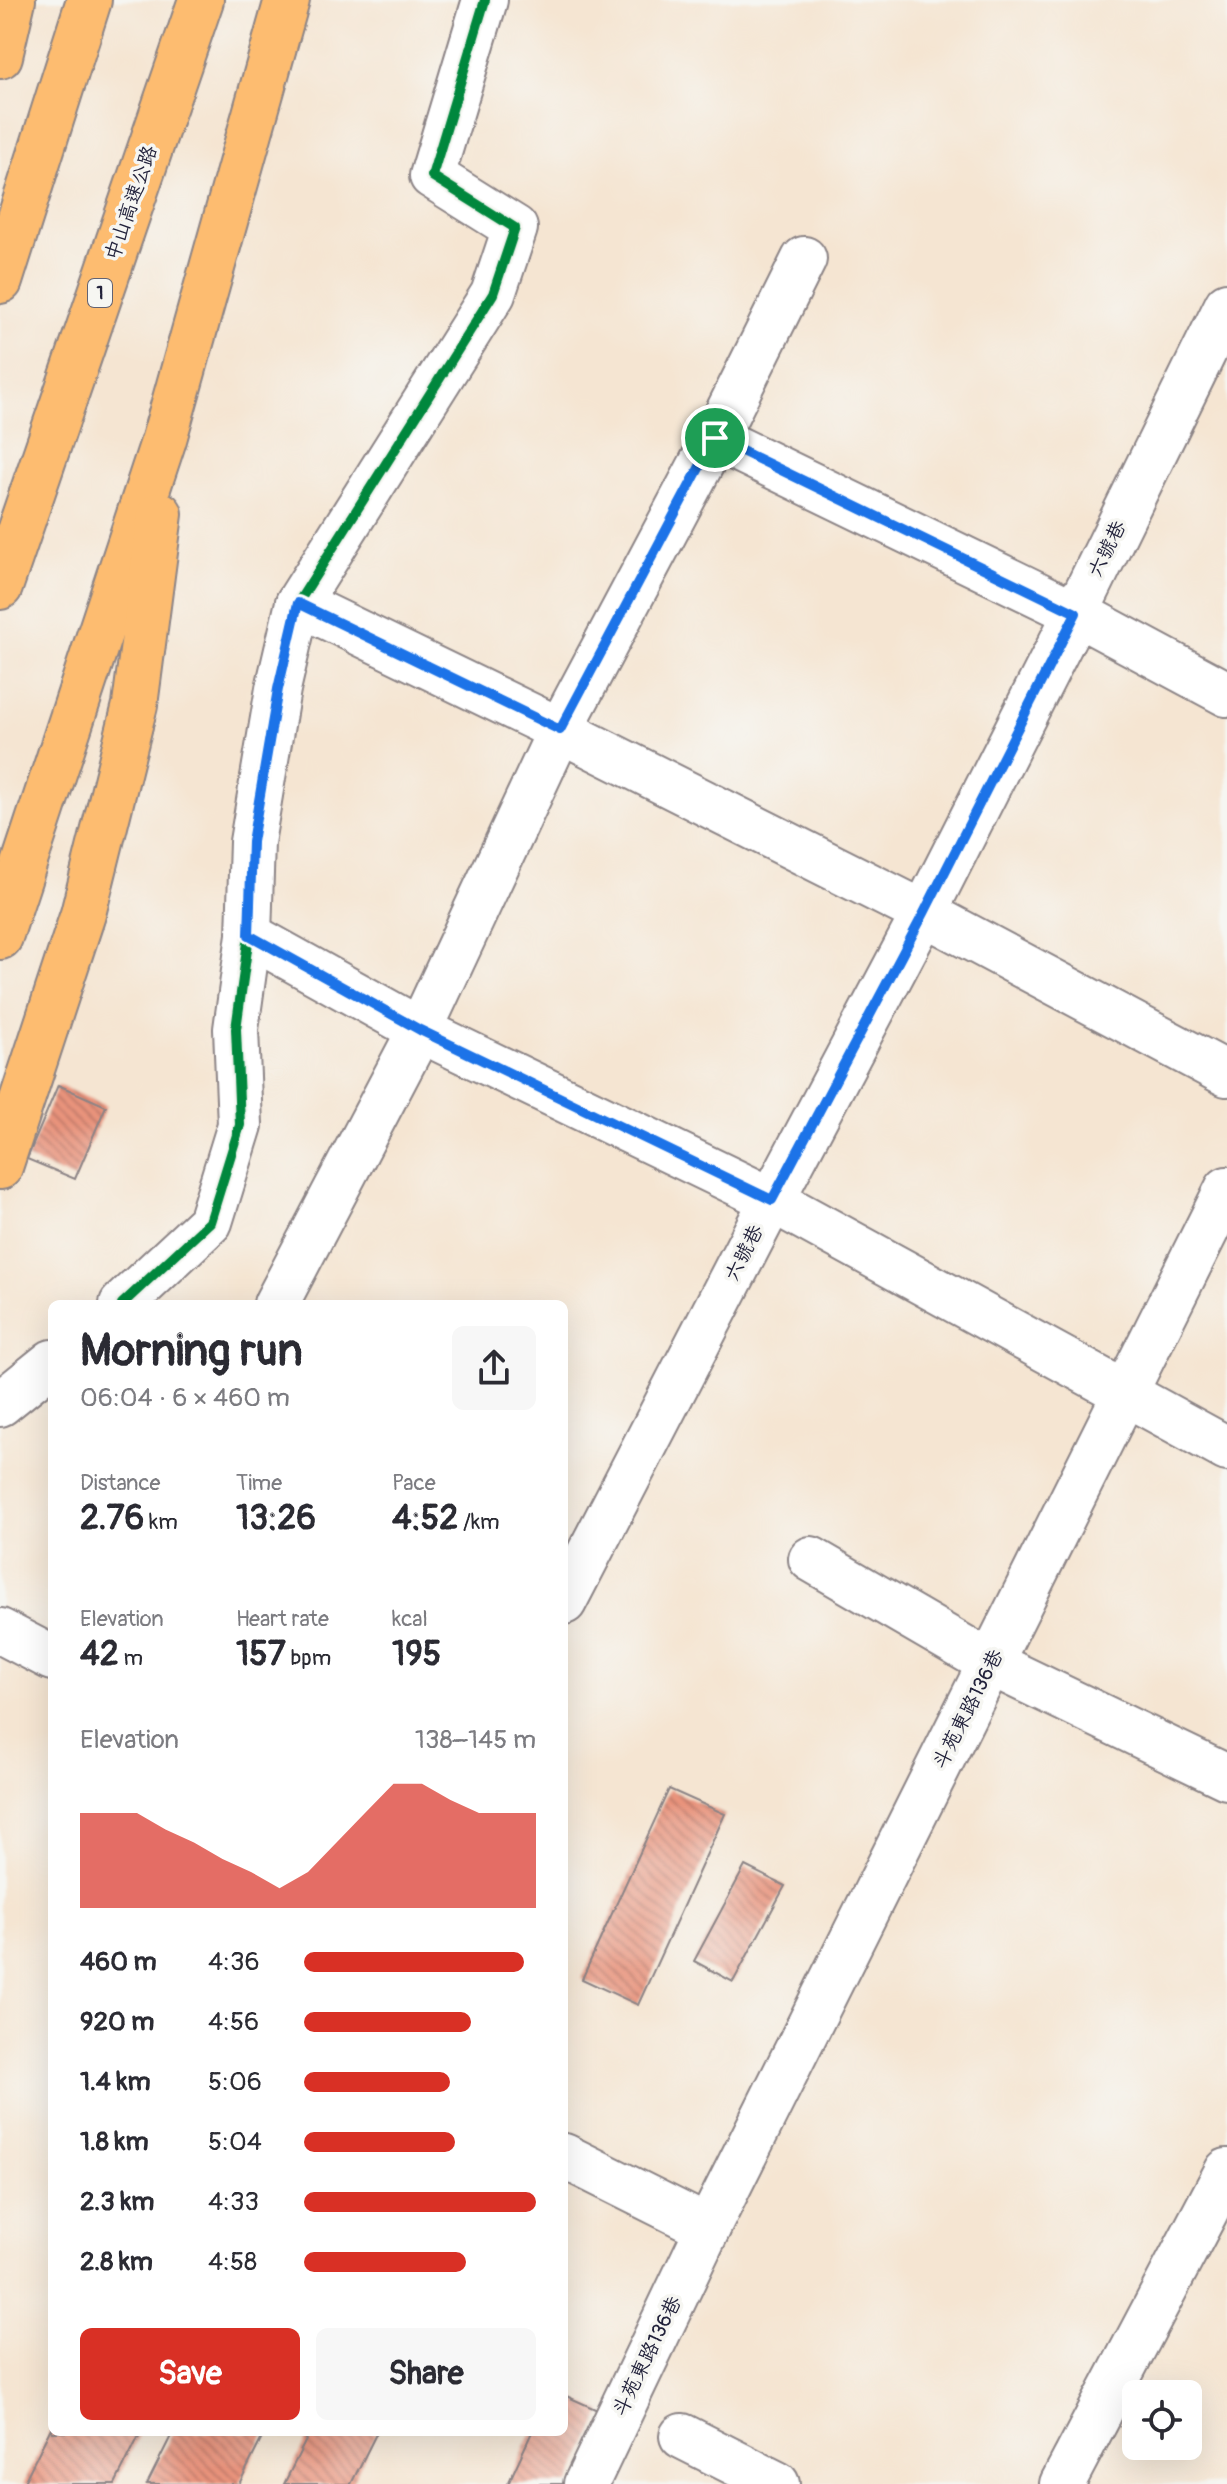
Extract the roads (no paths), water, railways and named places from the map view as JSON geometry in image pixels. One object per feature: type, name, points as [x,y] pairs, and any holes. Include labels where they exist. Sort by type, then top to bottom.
[{"type":"highway","points":[[0,56],[13,0]]},
{"type":"highway","points":[[0,281],[89,0]]},
{"type":"highway","name":"中山高速公路","points":[[0,587],[201,0]]},
{"type":"highway","points":[[0,937],[164,439],[287,0]]},
{"type":"highway","points":[[0,1167],[83,914],[135,705],[175,397]]},
{"type":"street","points":[[126,1300],[210,1222],[240,1125],[236,1029],[249,935],[252,842],[278,689],[298,603],[493,294],[515,228],[432,176],[485,0]]},
{"type":"street","points":[[278,1300],[420,1030],[560,730],[715,438],[804,259]]},
{"type":"street","name":"六號巷","points":[[568,1594],[924,913],[1227,305]]},
{"type":"street","points":[[715,438],[1076,613],[1227,694]]},
{"type":"street","points":[[298,603],[560,730],[924,913],[1227,1074]]},
{"type":"street","points":[[249,935],[420,1030],[772,1200],[1227,1449]]},
{"type":"street","name":"斗苑東路136巷","points":[[586,2484],[708,2228],[1227,1189]]},
{"type":"street","points":[[0,1404],[48,1365]]},
{"type":"street","points":[[811,1559],[990,1663],[1227,1777]]},
{"type":"street","points":[[0,1631],[48,1656]]},
{"type":"street","points":[[568,2158],[708,2228]]},
{"type":"street","points":[[1062,2484],[1227,2171]]},
{"type":"street","points":[[682,2436],[777,2484]]}]
